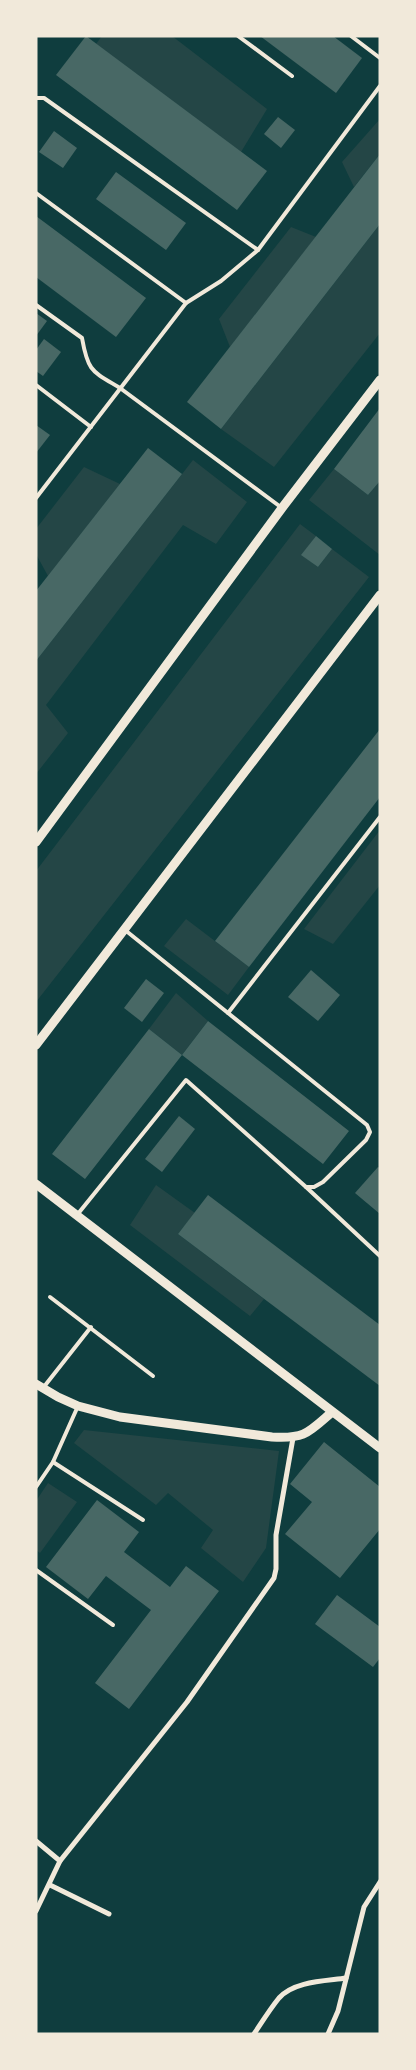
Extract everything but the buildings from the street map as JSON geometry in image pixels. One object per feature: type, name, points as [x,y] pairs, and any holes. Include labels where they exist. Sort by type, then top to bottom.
[{"type":"street","points":[[36,842],[282,508],[380,380]]},
{"type":"street","points":[[36,1045],[378,602]]},
{"type":"street","points":[[36,1184],[380,1448]]},
{"type":"street","points":[[39,1386],[78,1406],[120,1417],[272,1437],[293,1438],[309,1433],[332,1412]]},
{"type":"street","points":[[36,1911],[60,1861],[187,1702],[274,1578],[276,1569],[276,1535],[293,1438]]},
{"type":"street","points":[[36,1841],[60,1861]]},
{"type":"street","points":[[328,2034],[338,2011],[364,1907],[380,1882]]},
{"type":"street","points":[[50,1884],[109,1914]]},
{"type":"street","points":[[254,2034],[280,1996],[292,1988],[346,1978]]},
{"type":"lane","points":[[238,36],[292,76]]},
{"type":"lane","points":[[351,36],[380,58]]},
{"type":"lane","points":[[36,498],[186,303],[221,281],[258,250],[380,86]]},
{"type":"lane","points":[[36,98],[44,98],[258,250]]},
{"type":"lane","points":[[36,193],[186,303]]},
{"type":"lane","points":[[36,305],[82,338],[86,360],[92,371],[120,388],[282,508]]},
{"type":"lane","points":[[36,385],[91,426]]},
{"type":"lane","points":[[228,1013],[380,817]]},
{"type":"lane","points":[[124,929],[367,1125],[370,1132],[366,1140],[323,1182],[306,1187]]},
{"type":"lane","points":[[77,1215],[186,1080],[380,1256]]},
{"type":"lane","points":[[50,1297],[153,1376]]},
{"type":"lane","points":[[39,1386],[91,1327]]},
{"type":"lane","points":[[36,1487],[53,1462],[78,1406]]},
{"type":"lane","points":[[53,1462],[143,1520]]},
{"type":"lane","points":[[36,1570],[113,1625]]},
{"type":"shaded area","points":[[102,36],[172,36],[267,109],[241,152],[96,44]]},
{"type":"shaded area","points":[[380,119],[380,154],[354,187],[342,162]]},
{"type":"shaded area","points":[[380,224],[380,333],[274,467],[221,429]]},
{"type":"shaded area","points":[[291,227],[316,237],[230,347],[219,319]]},
{"type":"shaded area","points":[[193,460],[247,502],[216,544],[183,525],[46,705],[68,733],[36,774],[36,661]]},
{"type":"shaded area","points":[[84,467],[120,484],[48,576],[36,554],[36,529]]},
{"type":"shaded area","points":[[334,469],[368,495],[380,481],[380,555],[309,500]]},
{"type":"shaded area","points":[[300,524],[316,536],[302,555],[318,567],[332,549],[369,577],[36,1002],[36,871]]},
{"type":"shaded area","points":[[380,830],[380,885],[333,944],[304,929]]},
{"type":"shaded area","points":[[186,919],[249,967],[228,995],[164,946]]},
{"type":"shaded area","points":[[176,993],[208,1021],[182,1055],[149,1029]]},
{"type":"shaded area","points":[[156,1185],[195,1213],[178,1234],[264,1299],[250,1316],[130,1225]]},
{"type":"shaded area","points":[[84,1430],[279,1451],[266,1548],[243,1582],[201,1548],[213,1530],[168,1493],[156,1505],[74,1443]]},
{"type":"shaded area","points":[[48,1483],[77,1502],[40,1553],[36,1550],[36,1501]]}]
